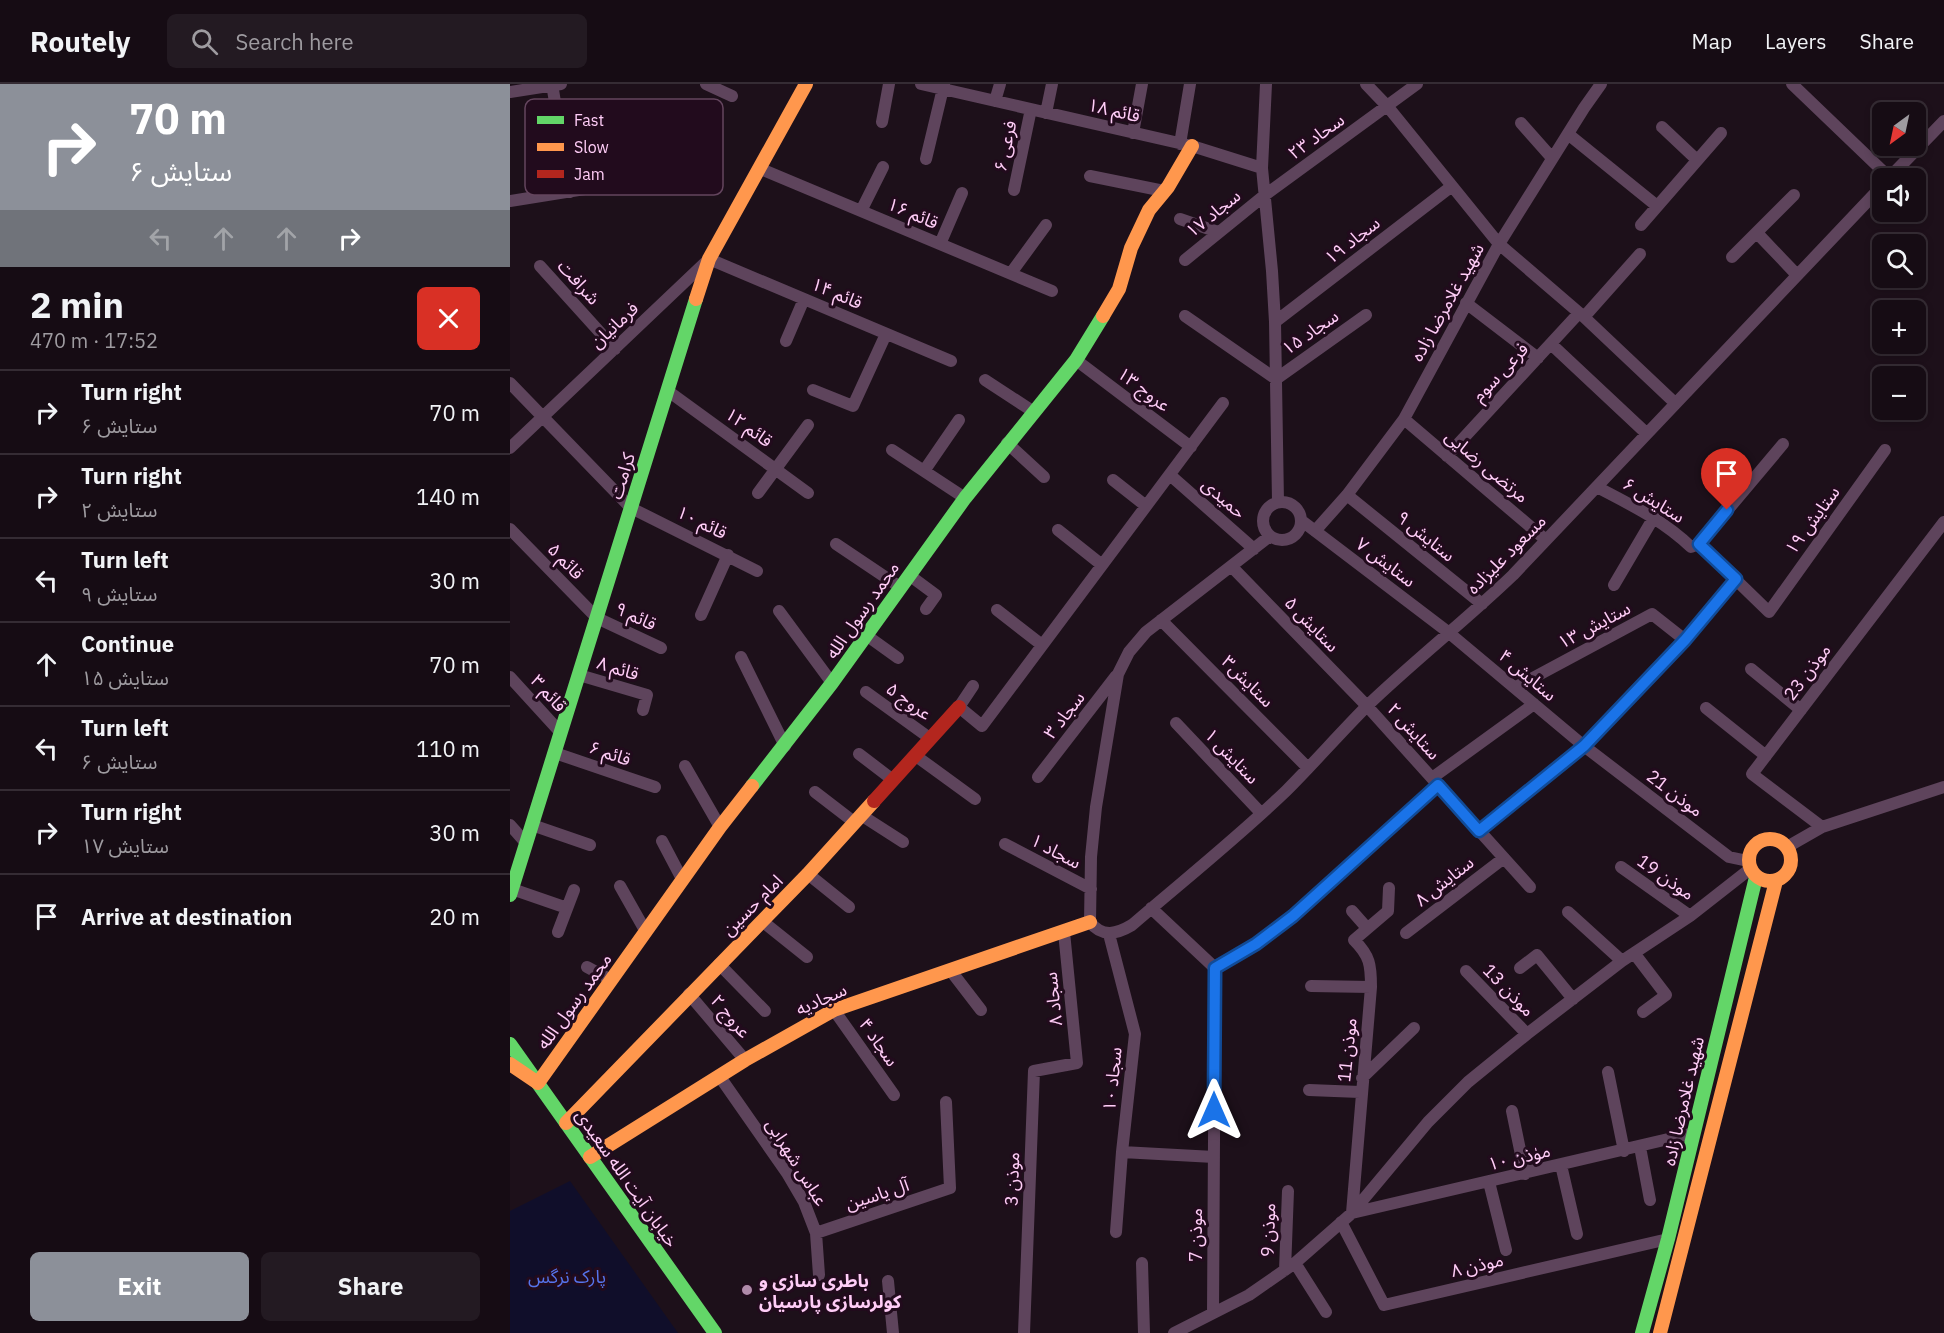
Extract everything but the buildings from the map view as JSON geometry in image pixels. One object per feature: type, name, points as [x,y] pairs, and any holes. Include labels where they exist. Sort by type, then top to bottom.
[{"type":"street","points":[[510,92],[555,84],[557,99]]},
{"type":"street","points":[[706,84],[732,96]]},
{"type":"street","name":"کرامت","points":[[511,892],[710,259],[806,84]]},
{"type":"street","points":[[882,122],[889,84]]},
{"type":"street","name":"قائم ۱۸","points":[[921,84],[944,87],[1186,145],[1262,168]]},
{"type":"street","points":[[995,101],[1000,84]]},
{"type":"street","points":[[1046,113],[1052,84]]},
{"type":"street","points":[[1134,133],[1142,84]]},
{"type":"street","points":[[1186,145],[1190,84]]},
{"type":"street","points":[[1366,84],[1388,107],[1499,244],[1582,315],[1675,403]]},
{"type":"street","name":"سحاد ۲۳","points":[[1265,195],[1417,84]]},
{"type":"street","name":"شهید غلامرضا زاده","points":[[1315,531],[1347,495],[1404,419],[1499,244],[1601,84]]},
{"type":"street","points":[[1792,84],[1880,168]]},
{"type":"street","points":[[1267,85],[1262,168],[1275,322],[1278,502]]},
{"type":"street","points":[[926,159],[944,87]]},
{"type":"street","name":"فرعی ۶","points":[[1014,190],[1031,109]]},
{"type":"street","points":[[1899,168],[1944,121]]},
{"type":"street","points":[[1521,123],[1552,158]]},
{"type":"street","points":[[1662,127],[1697,160]]},
{"type":"street","points":[[1641,225],[1721,133]]},
{"type":"street","points":[[1568,134],[1657,206]]},
{"type":"street","name":"محمد رسول الله","points":[[538,1083],[720,827],[832,683],[965,498],[1076,360],[1119,289],[1131,248],[1149,210],[1164,191],[1186,145]]},
{"type":"street","points":[[861,211],[883,167]]},
{"type":"street","name":"قائم ۱۶","points":[[761,169],[1052,291]]},
{"type":"street","points":[[1090,176],[1164,191]]},
{"type":"street","name":"سجاد ۱۹","points":[[1275,322],[1452,186]]},
{"type":"street","points":[[940,244],[962,193]]},
{"type":"street","points":[[510,201],[550,195]]},
{"type":"street","name":"سجاد ۱۷","points":[[1185,260],[1265,195]]},
{"type":"street","points":[[1732,257],[1794,195]]},
{"type":"street","name":"مسعود علیزاده","points":[[1109,934],[1132,925],[1262,813],[1367,706],[1482,604],[1546,540],[1872,196]]},
{"type":"street","points":[[1180,219],[1218,232]]},
{"type":"street","points":[[1011,273],[1046,225]]},
{"type":"street","points":[[1756,232],[1797,275]]},
{"type":"street","name":"فرعی سوم","points":[[1448,456],[1551,344],[1640,254]]},
{"type":"street","name":"قائم ۱۴","points":[[710,259],[951,361]]},
{"type":"street","name":"فرمانیان","points":[[510,448],[710,259]]},
{"type":"street","name":"شرافت","points":[[540,266],[615,349]]},
{"type":"street","points":[[786,341],[804,299]]},
{"type":"street","points":[[1466,303],[1538,358]]},
{"type":"street","name":"سجاد ۱۵","points":[[1276,379],[1366,315]]},
{"type":"street","points":[[1185,316],[1276,379]]},
{"type":"street","points":[[813,390],[854,406],[886,334]]},
{"type":"street","points":[[1551,344],[1646,433]]},
{"type":"street","name":"عروج ۱۳","points":[[1076,360],[1191,447]]},
{"type":"street","points":[[985,380],[1034,412]]},
{"type":"street","points":[[510,383],[632,508]]},
{"type":"street","name":"قائم ۱۲","points":[[668,391],[808,493]]},
{"type":"street","points":[[973,686],[959,707],[982,726],[1223,403]]},
{"type":"street","name":"مرتضی رضایی","points":[[1404,419],[1546,540]]},
{"type":"street","points":[[924,471],[959,420]]},
{"type":"street","points":[[758,493],[808,425]]},
{"type":"street","points":[[1007,443],[1044,477]]},
{"type":"street","points":[[1699,544],[1783,444]]},
{"type":"street","points":[[892,450],[965,498]]},
{"type":"street","name":"ستایش ۱۹","points":[[1769,612],[1885,450]]},
{"type":"street","name":"حمیدی","points":[[1170,475],[1254,549]]},
{"type":"street","points":[[1113,480],[1146,506]]},
{"type":"street","name":"ستایش ۶","points":[[1597,486],[1654,517],[1672,529],[1691,547],[1699,544],[1769,612]]},
{"type":"street","name":"ستایش ۹","points":[[1347,495],[1482,604]]},
{"type":"street","points":[[1278,502],[1287,502],[1300,513],[1302,521],[1294,536],[1286,540],[1278,540],[1270,536],[1263,520],[1270,506],[1278,502]]},
{"type":"street","name":"قائم ۱۰","points":[[632,508],[757,570]]},
{"type":"street","points":[[1614,585],[1654,517]]},
{"type":"street","name":"ستایش ۷","points":[[1302,521],[1448,632]]},
{"type":"street","name":"موذن 23","points":[[1822,827],[1752,774],[1944,522]]},
{"type":"street","name":"قائم ۵","points":[[510,529],[597,618]]},
{"type":"street","points":[[1058,530],[1102,565]]},
{"type":"street","points":[[1109,934],[1095,929],[1090,922],[1090,857],[1118,674],[1138,640],[1270,536]]},
{"type":"street","points":[[836,544],[900,587]]},
{"type":"street","points":[[701,615],[728,555]]},
{"type":"street","name":"ستایش ۵","points":[[1232,567],[1367,706]]},
{"type":"street","points":[[909,575],[936,595],[926,609]]},
{"type":"street","points":[[1479,831],[1584,746],[1685,640],[1736,579]]},
{"type":"street","points":[[997,610],[1042,645]]},
{"type":"street","points":[[779,611],[832,683]]},
{"type":"street","name":"ستایش ۱۳","points":[[1516,687],[1652,614],[1685,640]]},
{"type":"street","name":"قائم ۹","points":[[597,618],[661,648]]},
{"type":"street","name":"ستایش۳","points":[[1161,620],[1308,768]]},
{"type":"street","name":"ستایش ۴","points":[[1448,632],[1584,746]]},
{"type":"street","points":[[866,635],[898,658]]},
{"type":"street","points":[[741,657],[785,746]]},
{"type":"street","points":[[1751,669],[1801,710]]},
{"type":"street","name":"سجاد ۳","points":[[1038,777],[1118,674]]},
{"type":"street","name":"قائم ۸","points":[[579,675],[647,695],[643,710]]},
{"type":"street","name":"قائم ۳","points":[[510,677],[561,733]]},
{"type":"street","name":"عروج ۵","points":[[866,692],[931,739]]},
{"type":"street","points":[[1151,908],[1215,968],[1256,944],[1293,916],[1435,782],[1534,704]]},
{"type":"street","name":"ستایش ۲","points":[[1367,706],[1530,887]]},
{"type":"street","name":"امام حسین","points":[[566,1123],[808,874],[959,707]]},
{"type":"street","points":[[1706,708],[1766,756]]},
{"type":"street","name":"ستایش ۱","points":[[1176,723],[1262,813]]},
{"type":"street","name":"موذن 21","points":[[1584,746],[1729,857],[1752,869]]},
{"type":"street","name":"قائم ۶","points":[[555,753],[655,787]]},
{"type":"street","points":[[860,754],[893,780]]},
{"type":"street","points":[[916,756],[975,799]]},
{"type":"street","points":[[685,766],[720,827]]},
{"type":"street","points":[[1787,847],[1822,827],[1944,787]]},
{"type":"street","points":[[814,792],[903,843]]},
{"type":"street","points":[[510,825],[526,843]]},
{"type":"street","points":[[532,825],[590,845]]},
{"type":"street","points":[[1769,839],[1779,841],[1787,847],[1791,857],[1790,867],[1785,876],[1776,881],[1766,881],[1752,869],[1752,849],[1759,842],[1769,839]]},
{"type":"street","points":[[662,841],[682,879]]},
{"type":"street","name":"سجاد ۱","points":[[1005,844],[1090,889]]},
{"type":"street","name":"ستایش ۸","points":[[1406,933],[1504,858]]},
{"type":"street","name":"موذن 19","points":[[1621,867],[1690,916]]},
{"type":"street","points":[[1174,1333],[1249,1295],[1290,1267],[1352,1213],[1448,1101],[1527,1034],[1622,961],[1690,916],[1752,869]]},
{"type":"street","name":"شهید غلامرضا زاده","points":[[1642,1333],[1694,1133],[1752,869]]},
{"type":"street","points":[[808,874],[849,908]]},
{"type":"street","name":"شهید غلامرضا زاده","points":[[1660,1333],[1776,881]]},
{"type":"street","points":[[620,886],[646,932]]},
{"type":"street","points":[[1352,912],[1367,928],[1388,911],[1389,888]]},
{"type":"street","points":[[558,932],[573,890]]},
{"type":"street","points":[[511,892],[567,909]]},
{"type":"street","points":[[1568,912],[1622,961]]},
{"type":"street","points":[[762,921],[807,957]]},
{"type":"street","name":"سجادیه","points":[[590,1157],[745,1060],[834,1010],[1090,922]]},
{"type":"street","name":"موذن 11","points":[[1352,1213],[1360,1092],[1371,987],[1371,970],[1365,951],[1354,940],[1367,928]]},
{"type":"street","name":"سجاد ۸","points":[[1064,932],[1077,1063]]},
{"type":"street","name":"سجاد ۱۰","points":[[1109,934],[1135,1034],[1116,1232]]},
{"type":"street","points":[[1634,953],[1666,995],[1643,1012]]},
{"type":"street","points":[[1520,968],[1537,955],[1573,999]]},
{"type":"street","points":[[719,964],[765,1011]]},
{"type":"street","points":[[587,967],[611,980]]},
{"type":"street","name":"موذن 7","points":[[1213,1313],[1215,968]]},
{"type":"street","points":[[951,971],[981,1010]]},
{"type":"street","name":"موذن 13","points":[[1466,971],[1527,1034]]},
{"type":"street","points":[[1311,986],[1371,987]]},
{"type":"street","name":"عروج ۲","points":[[689,994],[745,1060]]},
{"type":"street","name":"سجاد ۴","points":[[834,1010],[894,1095]]},
{"type":"street","points":[[1362,1078],[1414,1029]]},
{"type":"street","name":"خیابان آیت الله سعیدی","points":[[510,1044],[715,1333]]},
{"type":"street","name":"موذن 3","points":[[1024,1333],[1034,1071],[1077,1063]]},
{"type":"street","points":[[510,1065],[538,1083]]},
{"type":"street","points":[[1608,1071],[1624,1151]]},
{"type":"street","name":"عباس شهرابی","points":[[720,1077],[787,1173],[804,1202],[816,1233],[819,1275]]},
{"type":"street","points":[[1309,1090],[1360,1092]]},
{"type":"street","name":"آل یاسین","points":[[816,1233],[950,1188],[946,1102]]},
{"type":"street","points":[[1512,1111],[1525,1174]]},
{"type":"street","name":"موٰذن ۱۰","points":[[1352,1213],[1694,1133]]},
{"type":"street","points":[[1641,1147],[1650,1200]]},
{"type":"street","points":[[1122,1152],[1214,1156]]},
{"type":"street","points":[[1561,1165],[1577,1234]]},
{"type":"street","points":[[1489,1182],[1506,1250]]},
{"type":"street","name":"موذن 9","points":[[1288,1191],[1290,1267]]},
{"type":"street","name":"موذن ۸","points":[[1341,1222],[1384,1305],[1668,1239]]},
{"type":"street","points":[[1142,1263],[1144,1333]]},
{"type":"street","points":[[1290,1267],[1326,1312]]},
{"type":"street","points":[[888,1281],[893,1333]]},
{"type":"green space","name":"پارک نرگس","points":[[570,1181],[678,1333],[510,1333],[510,1211]]},
{"type":"traffic: fast","points":[[510,895],[696,299]]},
{"type":"traffic: fast","points":[[752,786],[832,683],[965,498],[1076,360],[1103,316]]},
{"type":"traffic: fast","points":[[1642,1333],[1668,1239],[1756,877]]},
{"type":"traffic: fast","points":[[510,1044],[715,1333]]},
{"type":"traffic: slow","points":[[696,299],[709,259],[806,84]]},
{"type":"traffic: slow","points":[[1103,316],[1119,289],[1131,248],[1149,210],[1168,187],[1192,146]]},
{"type":"traffic: slow","points":[[510,1064],[538,1083],[720,827],[752,786]]},
{"type":"traffic: slow","points":[[566,1123],[808,874],[874,801]]},
{"type":"traffic: slow","points":[[1770,839],[1778,840],[1785,845],[1790,852],[1791,860],[1790,868],[1785,875],[1778,880],[1770,881],[1762,880],[1755,875],[1750,868],[1749,860],[1750,852],[1755,845],[1762,840],[1770,839]]},
{"type":"traffic: slow","points":[[1660,1333],[1776,881]]},
{"type":"traffic: slow","points":[[590,1157],[745,1060],[834,1010],[1090,922]]},
{"type":"traffic: jam","points":[[874,801],[959,707]]},
{"type":"place","name":"باطری سازی و کولرسازی پارسیان","points":[[747,1290]]},
{"type":"route","points":[[1214,1110],[1215,968],[1275,931],[1438,785],[1479,831],[1584,746],[1685,640],[1736,579],[1699,544],[1727,510]]}]
